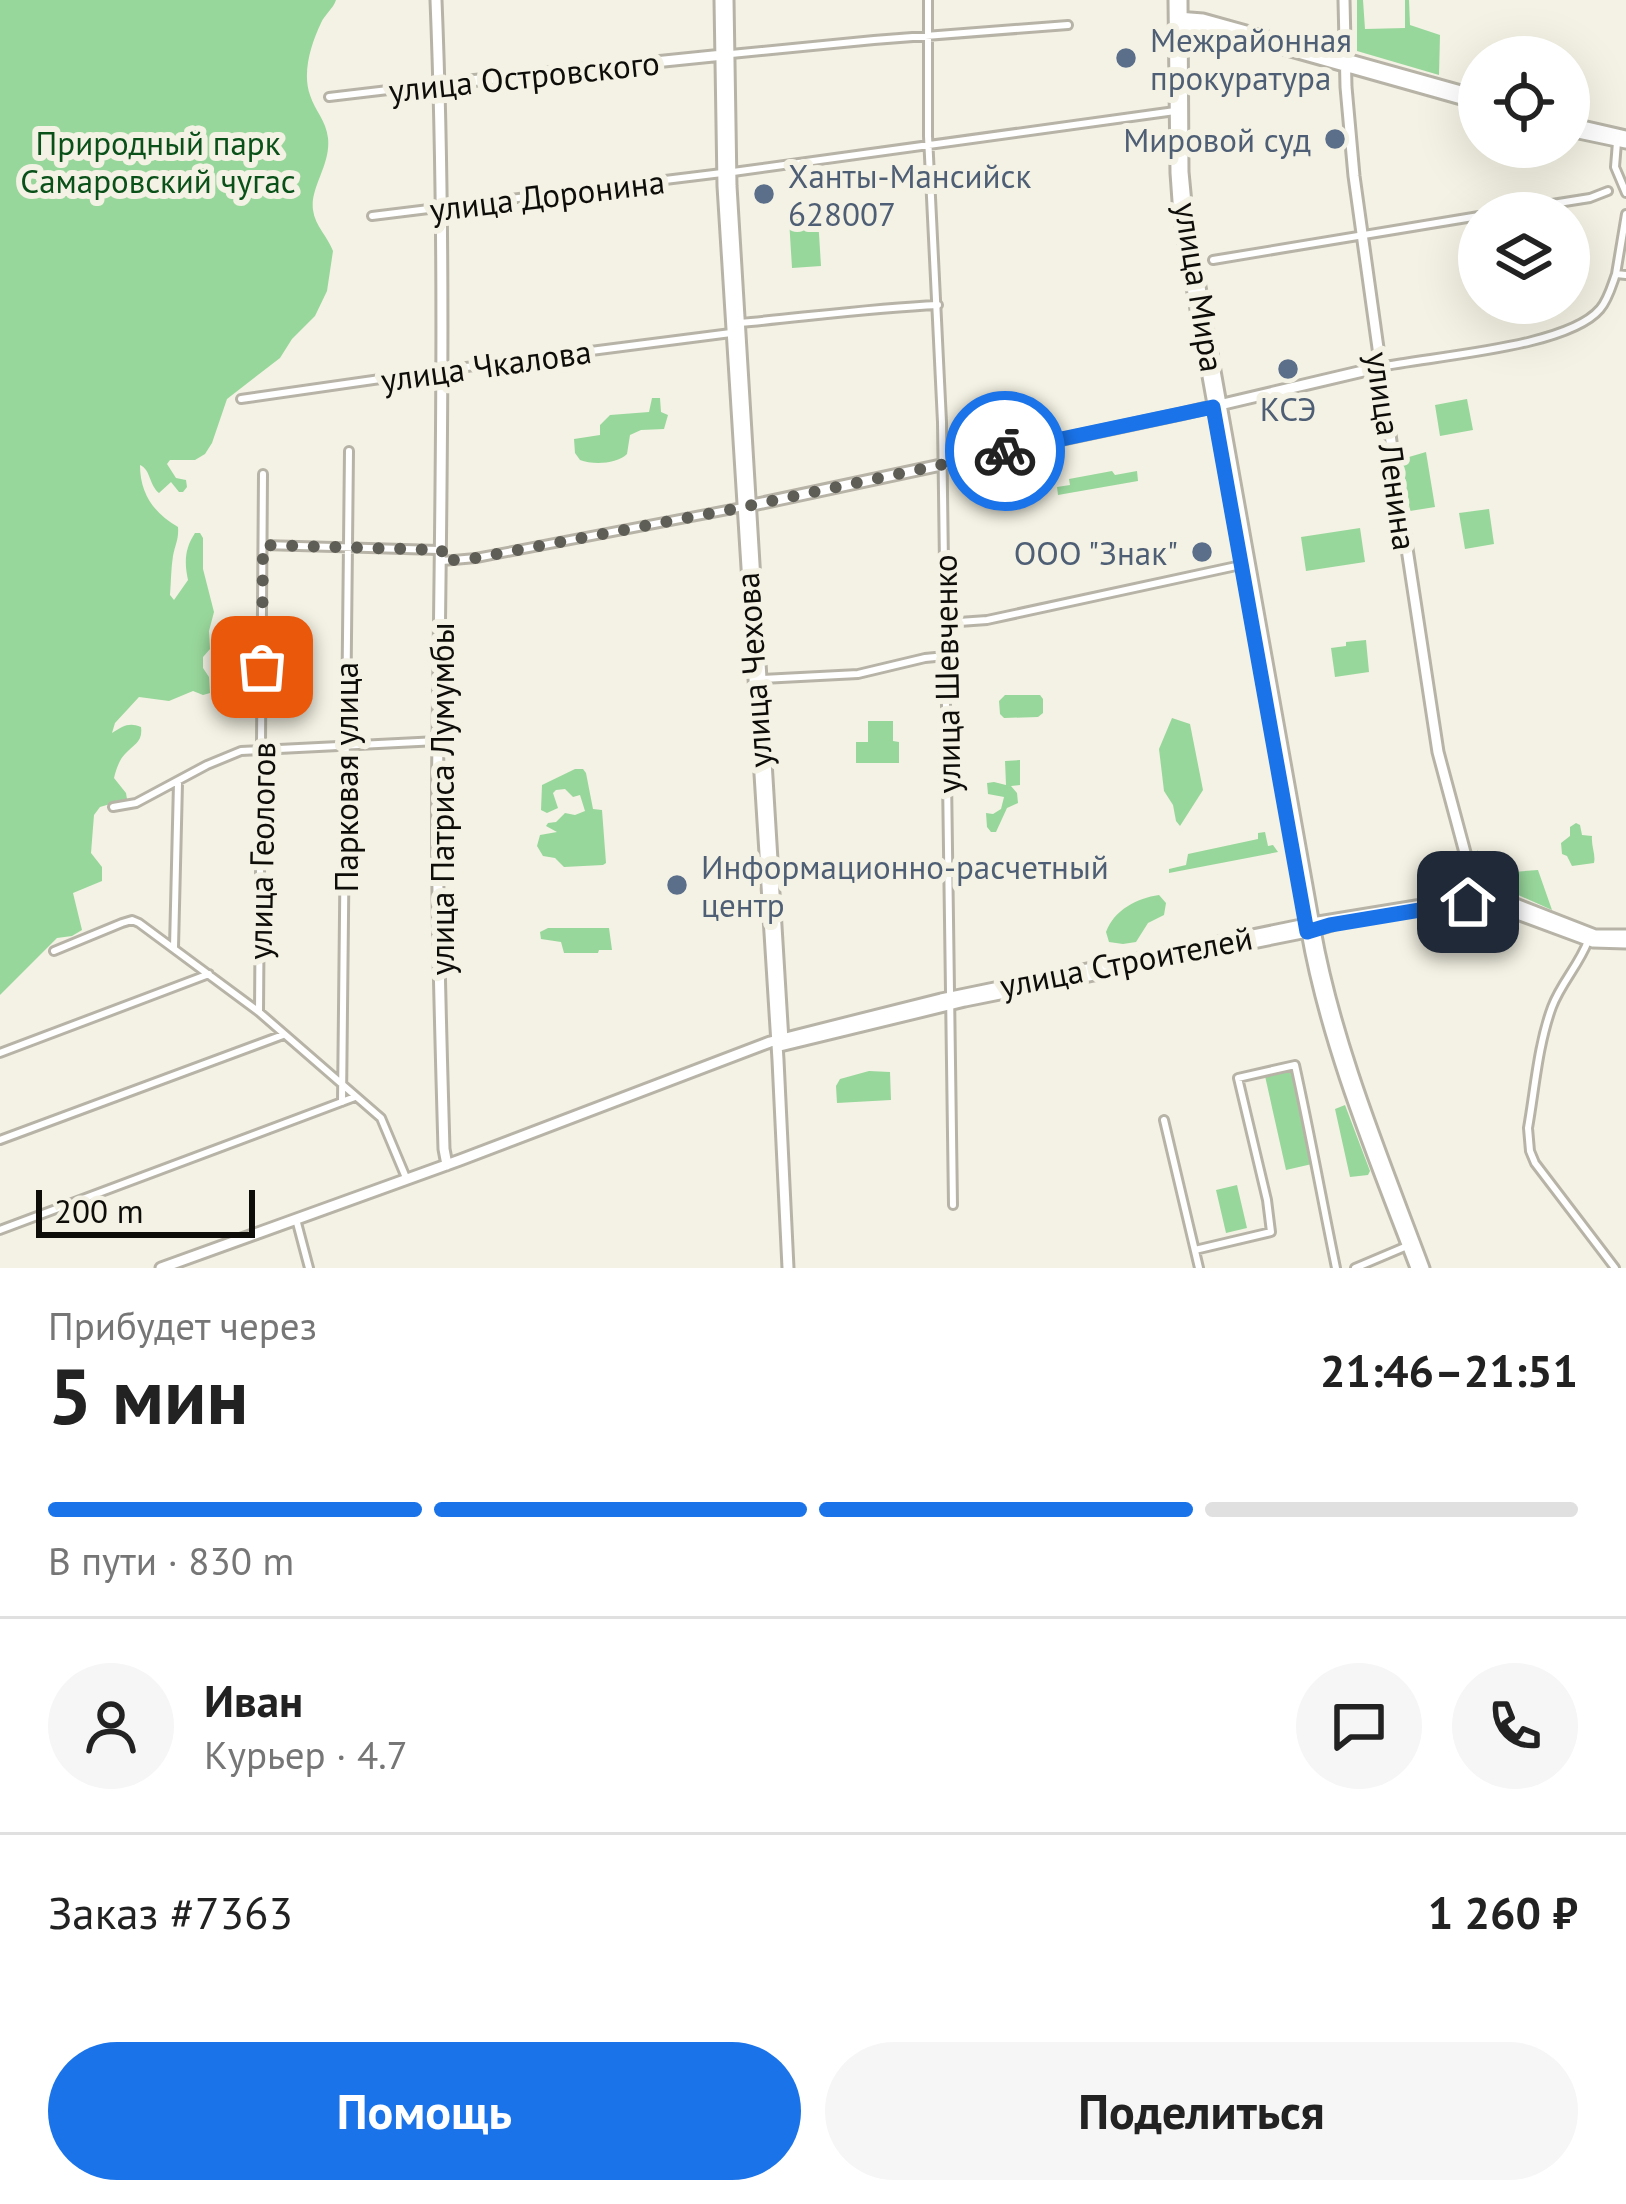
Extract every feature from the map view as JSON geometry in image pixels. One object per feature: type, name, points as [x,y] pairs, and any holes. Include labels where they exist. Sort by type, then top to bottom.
[{"type":"main road","name":"улица Патриса Лумумбы","points":[[436,0],[443,370],[440,1013],[447,1165]]},
{"type":"main road","name":"улица Чехова","points":[[724,0],[732,333],[758,680],[790,1268]]},
{"type":"main road","name":"улица Мира","points":[[1178,0],[1177,198],[1311,927],[1344,1046],[1420,1268]]},
{"type":"main road","name":"улица Ленина","points":[[1344,0],[1347,112],[1380,367],[1439,756],[1478,899]]},
{"type":"main road","points":[[1178,21],[1458,94]]},
{"type":"main road","name":"улица Островского","points":[[440,84],[724,55]]},
{"type":"main road","points":[[1590,132],[1622,139]]},
{"type":"main road","name":"улица Чехова","points":[[726,173],[740,323],[747,506]]},
{"type":"main road","points":[[732,333],[740,323]]},
{"type":"main road","points":[[747,506],[1380,367]]},
{"type":"main road","name":"улица Строителей","points":[[161,1268],[700,1070],[780,1043],[950,1000],[1311,927],[1478,899],[1508,901],[1606,944],[1626,939]]},
{"type":"street","name":"улица Шевченко","points":[[928,0],[928,146],[943,464],[953,1205]]},
{"type":"street","name":"улица Островского","points":[[724,55],[1068,25]]},
{"type":"street","name":"улица Островского","points":[[329,98],[440,84]]},
{"type":"street","name":"улица Доронина","points":[[372,217],[1179,111]]},
{"type":"street","points":[[1622,139],[1615,167],[1626,193]]},
{"type":"street","points":[[1590,198],[1609,191]]},
{"type":"street","points":[[1380,367],[1551,338],[1599,311],[1616,274],[1626,214]]},
{"type":"street","points":[[1213,260],[1458,220]]},
{"type":"street","points":[[1616,274],[1626,275]]},
{"type":"street","points":[[740,323],[938,305]]},
{"type":"street","name":"улица Чкалова","points":[[241,399],[732,333]]},
{"type":"street","name":"Парковая улица","points":[[342,1102],[349,452]]},
{"type":"street","name":"улица Геологов","points":[[259,1012],[263,474]]},
{"type":"street","points":[[263,545],[476,558],[747,506]]},
{"type":"street","points":[[945,623],[987,620],[1245,564]]},
{"type":"street","points":[[758,680],[858,674],[946,656]]},
{"type":"street","points":[[113,807],[136,802],[227,756],[262,748],[438,741]]},
{"type":"street","points":[[174,947],[178,782]]},
{"type":"street","points":[[54,950],[128,920],[139,923],[259,1012],[384,1122],[407,1180]]},
{"type":"street","points":[[1589,937],[1548,1017],[1528,1144],[1535,1163],[1616,1268]]},
{"type":"street","points":[[0,1054],[209,974]]},
{"type":"street","points":[[0,1140],[283,1035]]},
{"type":"street","points":[[1195,1250],[1271,1232],[1238,1078],[1294,1065],[1336,1268]]},
{"type":"street","points":[[0,1230],[355,1097]]},
{"type":"street","points":[[1164,1120],[1199,1268]]},
{"type":"street","points":[[296,1219],[309,1268]]},
{"type":"street","points":[[1355,1268],[1411,1244]]},
{"type":"green space","name":"Природный парк Самаровский чугас","points":[[0,0],[336,0],[314,40],[307,77],[328,138],[313,201],[316,221],[333,251],[327,291],[315,316],[280,358],[227,399],[205,454],[167,464],[176,478],[186,480],[183,492],[171,482],[159,493],[140,465],[150,502],[178,527],[170,595],[174,600],[188,580],[186,555],[192,539],[195,533],[203,538],[203,569],[214,612],[210,649],[203,657],[210,693],[193,691],[169,701],[139,697],[115,723],[112,733],[133,725],[141,727],[141,736],[121,759],[114,778],[127,799],[100,807],[94,815],[91,853],[102,867],[102,881],[73,893],[82,930],[57,938],[0,995]]},
{"type":"green space","points":[[1357,0],[1363,0],[1365,29],[1405,28],[1405,0],[1409,0],[1410,25],[1440,35],[1439,75],[1357,51]]},
{"type":"green space","points":[[818,218],[821,266],[792,268],[789,219]]},
{"type":"green space","points":[[652,398],[660,398],[661,412],[668,415],[664,429],[630,435],[627,454],[617,460],[580,460],[574,439],[600,435],[600,425],[610,415],[649,412]]},
{"type":"green space","points":[[1467,399],[1473,430],[1440,436],[1435,405]]},
{"type":"green space","points":[[1426,452],[1435,507],[1410,511],[1402,459]]},
{"type":"green space","points":[[1112,471],[1115,475],[1137,471],[1138,481],[1058,495],[1057,487],[1070,485],[1069,479]]},
{"type":"green space","points":[[1489,509],[1494,544],[1465,549],[1459,513]]},
{"type":"green space","points":[[1360,528],[1365,562],[1306,571],[1301,537]]},
{"type":"green space","points":[[1366,640],[1369,672],[1335,677],[1331,648]]},
{"type":"green space","points":[[1005,695],[1040,695],[1043,713],[1004,718],[999,701]]},
{"type":"green space","points":[[1172,718],[1190,724],[1203,790],[1180,826],[1164,791],[1159,749]]},
{"type":"green space","points":[[868,721],[893,721],[899,763],[856,763],[856,742],[868,742]]},
{"type":"green space","points":[[1020,760],[1020,785],[1011,786],[1018,803],[1007,808],[996,832],[991,832],[986,813],[1001,809],[1004,797],[988,794],[987,783],[1006,785],[1005,761]]},
{"type":"green space","points":[[575,769],[586,773],[593,809],[602,810],[603,865],[564,867],[555,858],[543,856],[537,846],[540,835],[557,832],[548,823],[565,813],[585,811],[580,795],[573,797],[565,789],[553,793],[558,808],[547,813],[541,810],[542,785]]},
{"type":"green space","points":[[1576,823],[1582,835],[1592,836],[1594,863],[1572,866],[1562,854],[1561,843]]},
{"type":"green space","points":[[1265,832],[1268,846],[1278,852],[1169,873],[1169,869],[1186,865],[1188,854],[1258,839],[1258,833]]},
{"type":"green space","points":[[1477,850],[1488,874],[1538,870],[1552,910],[1491,883]]},
{"type":"green space","points":[[1159,895],[1166,903],[1164,915],[1148,923],[1136,942],[1109,942],[1106,932],[1120,911]]},
{"type":"green space","points":[[609,928],[612,950],[564,953],[561,942],[541,939],[540,932]]},
{"type":"green space","points":[[1291,1070],[1312,1164],[1286,1170],[1265,1076]]},
{"type":"green space","points":[[869,1071],[890,1072],[891,1100],[837,1103],[840,1079]]},
{"type":"green space","points":[[1345,1105],[1368,1175],[1350,1177],[1335,1109]]},
{"type":"green space","points":[[1237,1185],[1247,1228],[1226,1233],[1216,1190]]},
{"type":"way so far","points":[[262,667],[263,545],[442,550],[442,561],[476,558],[1005,451]]},
{"type":"place","name":"Межрайонная прокуратура","points":[[1126,58]]},
{"type":"place","name":"Мировой суд","points":[[1335,139]]},
{"type":"place","name":"Ханты-Мансийск 628007","points":[[764,194]]},
{"type":"place","name":"КСЭ","points":[[1288,369]]},
{"type":"place","name":"ООО \"Знак\"","points":[[1202,552]]},
{"type":"place","name":"Информационно-расчетный центр","points":[[677,885]]},
{"type":"route","points":[[1005,451],[1213,407],[1307,932],[1468,902]]}]
